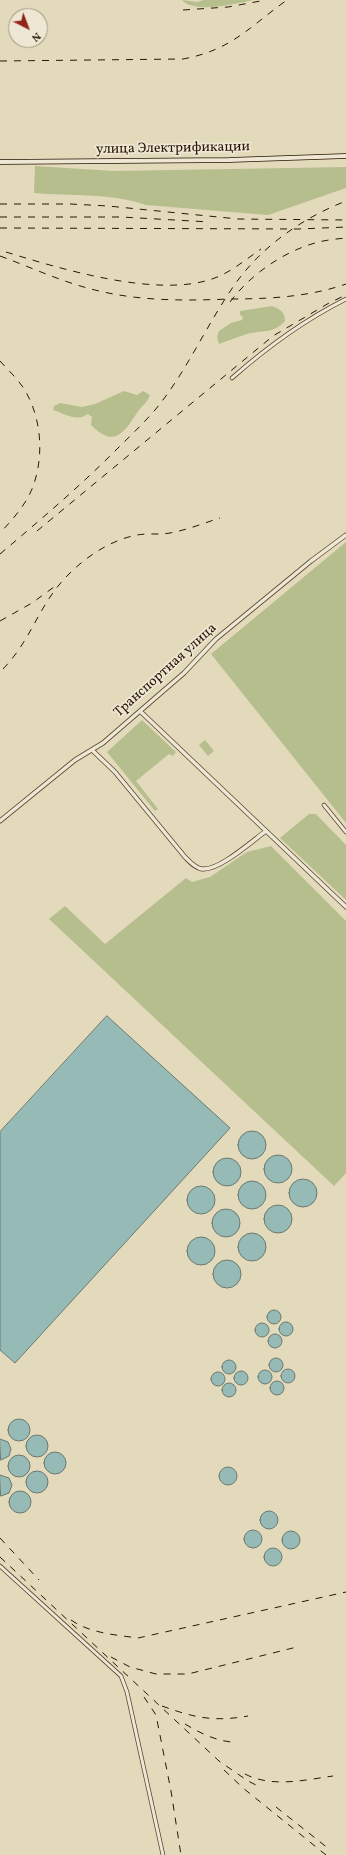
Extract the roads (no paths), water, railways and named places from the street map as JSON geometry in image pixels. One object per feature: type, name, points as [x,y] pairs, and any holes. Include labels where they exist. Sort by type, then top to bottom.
[{"type":"main road","name":"улица Электрификации","points":[[0,162],[229,160],[346,156]]},
{"type":"street","points":[[232,378],[250,362],[304,323],[346,298]]},
{"type":"street","name":"Транспортная улица","points":[[0,821],[75,760],[92,750],[140,711],[184,673],[216,639],[311,561],[346,535]]},
{"type":"street","points":[[140,711],[346,907]]},
{"type":"street","points":[[92,750],[115,772],[185,857],[198,868],[205,869],[216,866],[266,831]]},
{"type":"street","points":[[324,805],[346,832]]},
{"type":"street","points":[[0,1566],[121,1676],[127,1692],[163,1855]]},
{"type":"water","points":[[107,1016],[230,1128],[15,1363],[0,1350],[0,1132]]},
{"type":"water","points":[[252,1131],[258,1132],[262,1135],[265,1139],[265,1151],[262,1155],[258,1158],[252,1159],[246,1158],[242,1155],[239,1151],[238,1145],[239,1139],[242,1135],[246,1132]]},
{"type":"water","points":[[278,1155],[284,1156],[288,1159],[291,1163],[291,1175],[288,1179],[284,1182],[278,1183],[272,1182],[268,1179],[265,1175],[264,1169],[265,1163],[268,1159],[272,1156]]},
{"type":"water","points":[[227,1158],[233,1159],[237,1162],[240,1166],[240,1178],[237,1182],[233,1185],[227,1186],[221,1185],[217,1182],[214,1178],[213,1172],[214,1166],[217,1162],[221,1159]]},
{"type":"water","points":[[303,1179],[309,1180],[313,1183],[316,1187],[316,1199],[313,1203],[309,1206],[303,1207],[297,1206],[293,1203],[290,1199],[289,1193],[290,1187],[293,1183],[297,1180]]},
{"type":"water","points":[[252,1181],[258,1182],[262,1185],[265,1189],[265,1201],[262,1205],[258,1208],[252,1209],[246,1208],[242,1205],[239,1201],[238,1195],[239,1189],[242,1185],[246,1182]]},
{"type":"water","points":[[201,1186],[207,1187],[211,1190],[214,1194],[214,1206],[211,1210],[207,1213],[201,1214],[195,1213],[191,1210],[188,1206],[187,1200],[188,1194],[191,1190],[195,1187]]},
{"type":"water","points":[[278,1205],[284,1206],[288,1209],[291,1213],[291,1225],[288,1229],[284,1232],[278,1233],[272,1232],[268,1229],[265,1225],[264,1219],[265,1213],[268,1209],[272,1206]]},
{"type":"water","points":[[226,1209],[232,1210],[236,1213],[239,1217],[239,1229],[236,1233],[232,1236],[226,1237],[220,1236],[216,1233],[213,1229],[212,1223],[213,1217],[216,1213],[220,1210]]},
{"type":"water","points":[[252,1233],[258,1234],[262,1237],[265,1241],[265,1253],[262,1257],[258,1260],[252,1261],[246,1260],[242,1257],[239,1253],[238,1247],[239,1241],[242,1237],[246,1234]]},
{"type":"water","points":[[201,1237],[207,1238],[211,1241],[214,1245],[214,1257],[211,1261],[207,1264],[201,1265],[195,1264],[191,1261],[188,1257],[187,1251],[188,1245],[191,1241],[195,1238]]},
{"type":"water","points":[[227,1260],[237,1264],[241,1274],[237,1284],[227,1288],[217,1284],[213,1274],[217,1264]]},
{"type":"water","points":[[271,1310],[277,1310],[281,1314],[281,1320],[277,1324],[271,1324],[267,1320],[267,1314]]},
{"type":"water","points":[[283,1322],[289,1322],[293,1326],[293,1332],[289,1336],[283,1336],[279,1332],[279,1326]]},
{"type":"water","points":[[259,1323],[265,1323],[269,1327],[269,1333],[265,1337],[259,1337],[255,1333],[255,1327]]},
{"type":"water","points":[[272,1334],[278,1334],[282,1338],[282,1344],[278,1348],[272,1348],[268,1344],[268,1338]]},
{"type":"water","points":[[273,1358],[279,1358],[283,1362],[283,1368],[279,1372],[273,1372],[269,1368],[269,1362]]},
{"type":"water","points":[[226,1360],[232,1360],[236,1364],[236,1370],[232,1374],[226,1374],[222,1370],[222,1364]]},
{"type":"water","points":[[285,1369],[291,1369],[295,1373],[295,1379],[291,1383],[285,1383],[281,1379],[281,1373]]},
{"type":"water","points":[[262,1370],[268,1370],[272,1374],[272,1380],[268,1384],[262,1384],[258,1380],[258,1374]]},
{"type":"water","points":[[238,1371],[244,1371],[248,1375],[248,1381],[244,1385],[238,1385],[234,1381],[234,1375]]},
{"type":"water","points":[[215,1372],[221,1372],[225,1376],[225,1382],[221,1386],[215,1386],[211,1382],[211,1376]]},
{"type":"water","points":[[274,1381],[280,1381],[284,1385],[284,1391],[280,1395],[274,1395],[270,1391],[270,1385]]},
{"type":"water","points":[[226,1383],[232,1383],[236,1387],[236,1393],[232,1397],[226,1397],[222,1393],[222,1387]]},
{"type":"water","points":[[19,1419],[23,1420],[29,1426],[29,1434],[23,1440],[19,1441],[15,1440],[9,1434],[8,1430],[9,1426],[15,1420]]},
{"type":"water","points":[[37,1435],[41,1436],[47,1442],[47,1450],[41,1456],[37,1457],[33,1456],[27,1450],[26,1446],[27,1442],[33,1436]]},
{"type":"water","points":[[0,1439],[8,1442],[11,1449],[9,1456],[1,1460]]},
{"type":"water","points":[[55,1452],[59,1453],[65,1459],[65,1467],[59,1473],[55,1474],[51,1473],[45,1467],[44,1463],[45,1459],[51,1453]]},
{"type":"water","points":[[19,1455],[23,1456],[29,1462],[29,1470],[23,1476],[19,1477],[15,1476],[9,1470],[8,1466],[9,1462],[15,1456]]},
{"type":"water","points":[[228,1467],[232,1468],[236,1472],[236,1480],[232,1484],[228,1485],[224,1484],[220,1480],[219,1476],[220,1472],[224,1468]]},
{"type":"water","points":[[37,1471],[41,1472],[47,1478],[47,1486],[41,1492],[37,1493],[33,1492],[27,1486],[26,1482],[27,1478],[33,1472]]},
{"type":"water","points":[[0,1475],[9,1478],[12,1485],[9,1493],[1,1496]]},
{"type":"water","points":[[20,1491],[24,1492],[30,1498],[30,1506],[24,1512],[20,1513],[16,1512],[10,1506],[9,1502],[10,1498],[16,1492]]},
{"type":"water","points":[[269,1511],[273,1512],[277,1516],[277,1524],[273,1528],[269,1529],[265,1528],[261,1524],[260,1520],[261,1516],[265,1512]]},
{"type":"water","points":[[253,1530],[257,1531],[261,1535],[261,1543],[257,1547],[253,1548],[249,1547],[245,1543],[244,1539],[245,1535],[249,1531]]},
{"type":"water","points":[[291,1531],[295,1532],[299,1536],[299,1544],[295,1548],[291,1549],[287,1548],[283,1544],[282,1540],[283,1536],[287,1532]]},
{"type":"water","points":[[273,1548],[277,1549],[281,1553],[281,1561],[277,1565],[273,1566],[269,1565],[265,1561],[264,1557],[265,1553],[269,1549]]},
{"type":"railway","points":[[183,10],[228,7],[266,0]]},
{"type":"railway","points":[[0,61],[183,59],[215,50],[239,36],[287,0]]},
{"type":"railway","points":[[0,554],[87,478],[155,410],[176,382],[221,305],[242,275],[254,261],[281,237],[297,226],[329,208],[346,201]]},
{"type":"railway","points":[[0,204],[70,204],[108,206],[238,219],[346,220]]},
{"type":"railway","points":[[0,217],[121,217],[210,222]]},
{"type":"railway","points":[[0,228],[299,229],[346,227]]},
{"type":"railway","points":[[230,302],[257,274],[291,252],[315,243],[346,238]]},
{"type":"railway","points":[[6,252],[54,266],[109,279],[164,285],[190,284],[212,279],[231,270],[261,249]]},
{"type":"railway","points":[[0,256],[79,286],[108,293],[142,298],[194,300],[273,298],[318,292],[346,284]]},
{"type":"railway","points":[[37,531],[273,336],[329,303],[346,295]]},
{"type":"railway","points":[[0,361],[22,385],[27,394],[36,416],[40,441],[40,453],[36,477],[32,489],[26,501],[0,533]]},
{"type":"railway","points":[[3,669],[25,640],[55,590],[71,572],[91,555],[102,548],[125,538],[141,534],[166,534],[176,532],[220,518]]},
{"type":"railway","points":[[0,621],[32,603],[54,587]]},
{"type":"railway","points":[[0,1538],[39,1580]]},
{"type":"railway","points":[[0,1557],[219,1761],[248,1781],[260,1787]]},
{"type":"railway","points":[[71,1620],[94,1631],[138,1638],[346,1592]]},
{"type":"railway","points":[[111,1657],[130,1667],[156,1674],[188,1674],[297,1647]]},
{"type":"railway","points":[[144,1697],[156,1715],[171,1791],[181,1855]]},
{"type":"railway","points":[[162,1706],[205,1718],[225,1719],[248,1716]]},
{"type":"railway","points":[[185,1724],[207,1736],[231,1742]]},
{"type":"railway","points":[[224,1770],[243,1788],[326,1855]]},
{"type":"railway","points":[[245,1774],[266,1781],[277,1782],[300,1781],[333,1776]]},
{"type":"railway","points":[[276,1807],[329,1849]]}]
